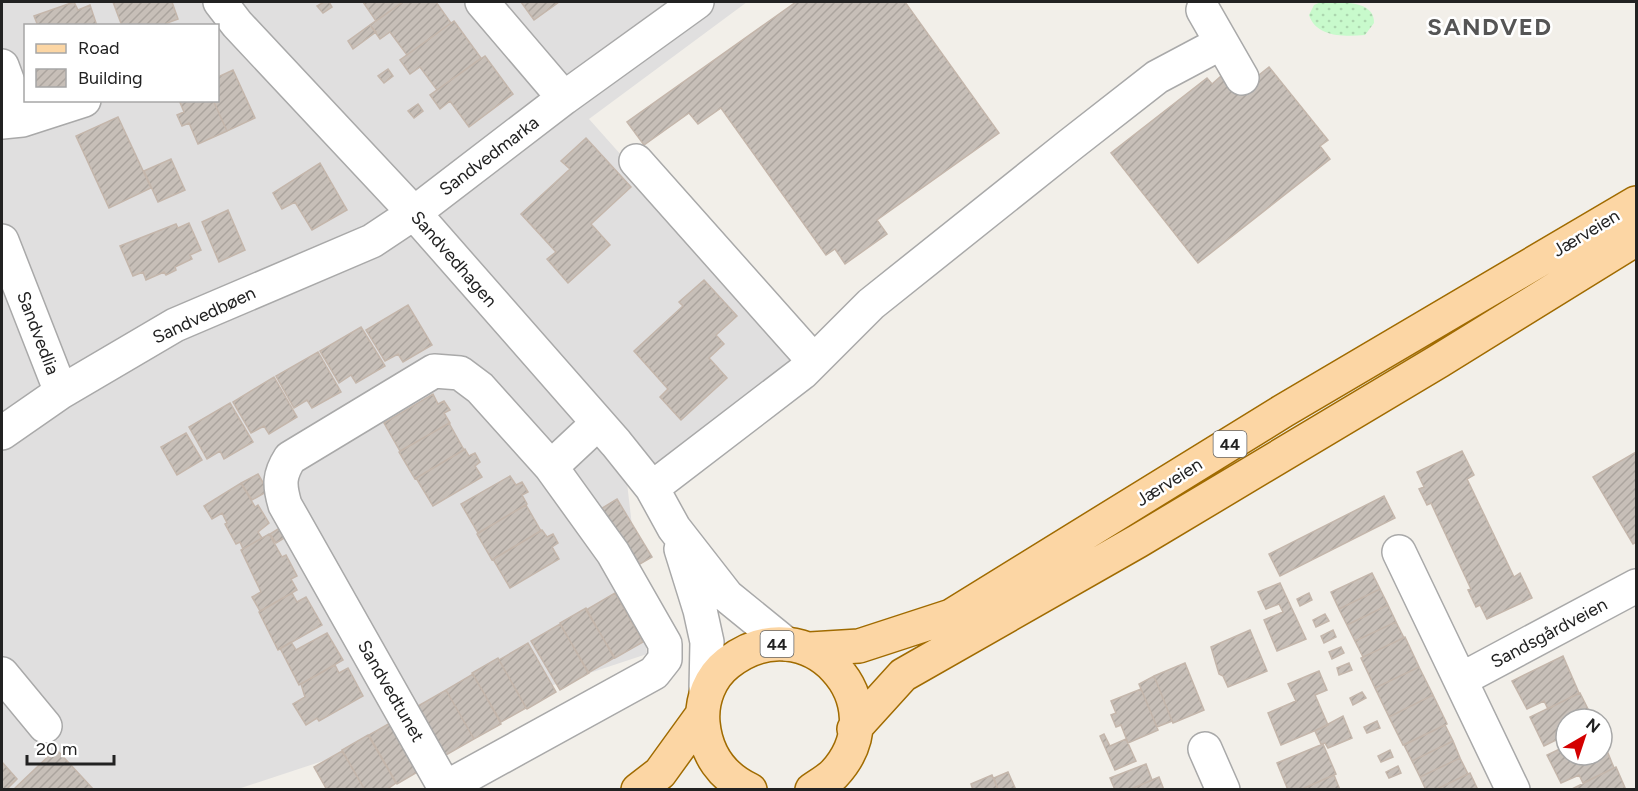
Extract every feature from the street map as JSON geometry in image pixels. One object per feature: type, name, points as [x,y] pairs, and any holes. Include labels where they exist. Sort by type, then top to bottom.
[{"type":"main road","name":"Jærveien","points":[[798,646],[860,646],[951,616],[1283,411],[1636,203]]},
{"type":"main road","name":"Jærveien","points":[[854,729],[903,675],[1138,541],[1440,361],[1636,239]]},
{"type":"main road","name":"44","points":[[638,789],[660,774],[704,703],[722,667],[744,651],[765,644],[798,646],[829,661],[844,678],[854,702],[854,729],[849,753],[833,775],[812,789]]},
{"type":"main road","points":[[704,703],[705,741],[717,765],[736,783],[750,789]]},
{"type":"street","points":[[482,2],[564,98]]},
{"type":"street","name":"Sandvedmarka","points":[[414,213],[564,98],[697,2]]},
{"type":"street","points":[[1203,10],[1242,78]]},
{"type":"street","name":"Sandvedhagen","points":[[225,20],[414,213],[598,423],[652,488],[674,528],[727,596],[798,646]]},
{"type":"street","points":[[652,488],[746,418],[814,361],[872,304],[1157,77],[1221,43]]},
{"type":"street","points":[[2,66],[12,121],[77,102]]},
{"type":"street","points":[[636,161],[814,361]]},
{"type":"street","name":"Sandvedbøen","points":[[2,433],[61,392],[175,326],[372,241],[414,213]]},
{"type":"street","name":"Sandvedlia","points":[[2,241],[61,392]]},
{"type":"street","name":"Sandvedtunet","points":[[435,371],[460,373],[480,388],[552,467],[613,553],[665,644],[664,659],[654,673],[446,788],[285,505],[279,487],[281,473],[290,458],[435,371]]},
{"type":"street","points":[[552,467],[598,423]]},
{"type":"street","name":"Sandvedhagen","points":[[674,528],[700,610],[707,642],[704,703]]},
{"type":"street","points":[[1399,552],[1513,789]]},
{"type":"street","name":"Sandsgårdveien","points":[[1462,679],[1636,585]]},
{"type":"street","points":[[2,674],[45,726]]},
{"type":"street","points":[[1205,748],[1223,789]]},
{"type":"shaded area","points":[[2,2],[747,2],[589,119],[803,359],[627,483],[647,654],[238,789],[2,790]]},
{"type":"green space","points":[[1321,2],[1363,6],[1373,15],[1374,23],[1365,35],[1348,36],[1324,32],[1318,28],[1309,15],[1314,5]]},
{"type":"building","points":[[74,2],[78,10],[90,5],[96,24],[37,24],[34,16]]},
{"type":"building","points":[[113,2],[172,2],[178,19],[167,24],[121,24]]},
{"type":"building","points":[[329,2],[332,7],[323,13],[317,6]]},
{"type":"building","points":[[363,2],[403,2],[376,21]]},
{"type":"building","points":[[403,2],[436,2],[451,23],[407,55],[390,32],[380,39],[370,25]]},
{"type":"building","points":[[521,2],[559,2],[534,20]]},
{"type":"building","points":[[796,2],[905,2],[999,133],[877,220],[887,234],[845,264],[835,249],[826,255],[721,108],[698,124],[689,113],[644,145],[627,122]]},
{"type":"building","points":[[454,21],[481,58],[437,90],[420,67],[410,74],[400,60]]},
{"type":"building","points":[[370,25],[376,32],[353,49],[348,41]]},
{"type":"building","points":[[485,56],[513,94],[469,127],[450,101],[440,109],[430,95]]},
{"type":"building","points":[[1269,67],[1328,140],[1320,146],[1330,159],[1198,263],[1111,153],[1207,78],[1212,84],[1221,76],[1235,94]]},
{"type":"building","points":[[388,69],[393,76],[384,83],[378,76]]},
{"type":"building","points":[[233,70],[255,118],[227,131],[214,102],[219,102],[219,77]]},
{"type":"building","points":[[180,102],[214,102],[227,131],[198,144],[189,123],[182,126],[177,115],[184,112]]},
{"type":"building","points":[[418,104],[423,111],[414,118],[408,111]]},
{"type":"building","points":[[118,117],[151,188],[109,208],[76,136]]},
{"type":"building","points":[[586,138],[631,187],[591,224],[610,245],[568,283],[547,259],[556,252],[521,214],[570,169],[561,161]]},
{"type":"building","points":[[171,159],[185,190],[158,202],[144,171]]},
{"type":"building","points":[[320,163],[347,210],[312,230],[295,202],[282,209],[273,193]]},
{"type":"building","points":[[228,210],[245,250],[219,262],[202,222]]},
{"type":"building","points":[[189,223],[201,250],[190,255],[192,259],[175,267],[176,270],[166,275],[164,272],[146,280],[143,272],[133,276],[120,246],[176,224],[178,228]]},
{"type":"building","points":[[704,280],[737,316],[716,335],[724,344],[709,358],[727,378],[681,420],[660,397],[668,389],[634,351],[683,306],[679,302]]},
{"type":"building","points":[[408,305],[432,345],[403,362],[398,354],[385,361],[366,330]]},
{"type":"building","points":[[361,327],[385,366],[356,383],[351,375],[339,383],[320,351]]},
{"type":"building","points":[[318,352],[341,392],[312,408],[307,400],[294,408],[276,376]]},
{"type":"building","points":[[274,377],[297,417],[269,434],[264,426],[251,433],[233,402]]},
{"type":"building","points":[[433,394],[438,404],[444,401],[450,410],[444,413],[450,423],[400,451],[384,423]]},
{"type":"building","points":[[230,403],[253,442],[224,459],[220,451],[207,459],[189,427]]},
{"type":"building","points":[[449,423],[464,450],[415,479],[399,452]]},
{"type":"building","points":[[186,433],[202,460],[177,475],[161,447]]},
{"type":"building","points":[[465,449],[469,456],[475,453],[480,462],[475,466],[482,477],[433,506],[416,478]]},
{"type":"building","points":[[1462,451],[1474,475],[1467,479],[1514,577],[1520,573],[1532,598],[1487,619],[1480,605],[1476,607],[1468,590],[1471,589],[1431,503],[1427,505],[1419,489],[1424,487],[1417,472]]},
{"type":"building","points":[[1636,452],[1636,542],[1633,544],[1593,477]]},
{"type":"building","points":[[258,474],[268,491],[252,500],[241,483]]},
{"type":"building","points":[[510,476],[516,485],[522,482],[528,492],[522,495],[527,504],[478,533],[461,504]]},
{"type":"building","points":[[241,483],[255,507],[258,505],[269,523],[258,532],[262,538],[243,549],[240,542],[236,544],[222,513],[212,519],[204,506]]},
{"type":"building","points":[[1384,496],[1395,518],[1280,576],[1269,554]]},
{"type":"building","points":[[617,499],[652,557],[633,568],[599,510]]},
{"type":"building","points":[[526,505],[541,531],[492,560],[477,534]]},
{"type":"building","points":[[286,524],[291,534],[276,543],[270,534]]},
{"type":"building","points":[[542,530],[547,537],[553,534],[558,543],[552,547],[559,559],[510,588],[493,559]]},
{"type":"building","points":[[269,534],[282,557],[286,555],[297,576],[291,579],[297,590],[260,611],[252,597],[261,592],[241,550]]},
{"type":"building","points":[[1372,573],[1380,589],[1339,609],[1331,592]]},
{"type":"building","points":[[1280,583],[1306,639],[1277,651],[1264,620],[1283,612],[1279,604],[1266,609],[1258,592]]},
{"type":"building","points":[[1380,589],[1388,605],[1347,625],[1339,609]]},
{"type":"building","points":[[292,593],[297,602],[306,597],[322,625],[278,650],[259,612]]},
{"type":"building","points":[[615,593],[643,642],[615,658],[586,610]]},
{"type":"building","points":[[1309,593],[1312,600],[1300,606],[1297,599]]},
{"type":"building","points":[[1388,605],[1396,622],[1355,641],[1347,625]]},
{"type":"building","points":[[586,608],[614,658],[588,673],[560,623]]},
{"type":"building","points":[[1325,614],[1329,621],[1316,627],[1313,620]]},
{"type":"building","points":[[1396,622],[1404,638],[1363,657],[1355,641]]},
{"type":"building","points":[[560,624],[589,673],[560,690],[531,641]]},
{"type":"building","points":[[1250,630],[1267,671],[1228,687],[1223,676],[1219,674],[1211,647]]},
{"type":"building","points":[[1333,630],[1336,637],[1324,643],[1321,636]]},
{"type":"building","points":[[327,633],[343,660],[299,685],[280,648],[291,642],[296,650]]},
{"type":"building","points":[[1405,637],[1419,667],[1375,688],[1361,658]]},
{"type":"building","points":[[528,643],[556,692],[527,709],[499,660]]},
{"type":"building","points":[[1341,647],[1344,653],[1332,659],[1329,652]]},
{"type":"building","points":[[1563,656],[1579,693],[1548,709],[1544,701],[1527,709],[1512,681]]},
{"type":"building","points":[[498,658],[526,708],[501,722],[472,673]]},
{"type":"building","points":[[1185,663],[1204,710],[1173,723],[1154,676]]},
{"type":"building","points":[[1349,663],[1352,670],[1339,675],[1337,668]]},
{"type":"building","points":[[335,665],[339,673],[348,668],[363,696],[319,721],[317,718],[306,725],[293,704],[305,697],[301,684]]},
{"type":"building","points":[[1419,667],[1433,695],[1389,717],[1375,688]]},
{"type":"building","points":[[1319,671],[1327,690],[1315,695],[1328,725],[1281,745],[1268,713],[1296,701],[1288,684]]},
{"type":"building","points":[[473,674],[501,724],[474,739],[446,690]]},
{"type":"building","points":[[1154,676],[1172,721],[1157,727],[1139,684]]},
{"type":"building","points":[[1141,689],[1158,730],[1128,743],[1121,725],[1116,727],[1111,715],[1116,713],[1111,701]]},
{"type":"building","points":[[446,690],[474,739],[446,755],[418,706]]},
{"type":"building","points":[[1362,692],[1366,698],[1353,705],[1350,698]]},
{"type":"building","points":[[1580,693],[1587,707],[1554,707],[1554,741],[1544,746],[1530,717]]},
{"type":"building","points":[[1433,695],[1447,724],[1403,745],[1389,717]]},
{"type":"building","points":[[1343,716],[1352,738],[1328,748],[1325,743],[1321,744],[1315,731]]},
{"type":"building","points":[[397,719],[426,767],[397,784],[369,735]]},
{"type":"building","points":[[1377,721],[1380,728],[1367,733],[1364,727]]},
{"type":"building","points":[[1445,725],[1453,741],[1412,761],[1404,745]]},
{"type":"building","points":[[1104,734],[1110,746],[1126,739],[1136,761],[1115,770],[1100,736]]},
{"type":"building","points":[[368,735],[396,783],[386,790],[365,790],[342,750]]},
{"type":"building","points":[[1453,741],[1460,758],[1420,777],[1412,761]]},
{"type":"building","points":[[1323,744],[1336,774],[1300,790],[1288,790],[1277,763]]},
{"type":"building","points":[[56,749],[94,790],[13,790]]},
{"type":"building","points":[[1390,750],[1393,757],[1381,762],[1378,756]]},
{"type":"building","points":[[342,751],[365,790],[327,790],[314,767]]},
{"type":"building","points":[[1554,752],[1554,767],[1614,768],[1583,783],[1579,775],[1561,783],[1547,755]]},
{"type":"building","points":[[1460,758],[1468,774],[1435,790],[1426,790],[1420,777]]},
{"type":"building","points":[[2,762],[17,779],[6,790],[2,790]]},
{"type":"building","points":[[1146,764],[1152,780],[1129,790],[1115,790],[1110,778]]},
{"type":"building","points":[[1398,766],[1401,773],[1389,778],[1386,772]]},
{"type":"building","points":[[1616,767],[1626,790],[1570,790]]},
{"type":"building","points":[[1008,772],[1016,790],[998,790],[994,778]]},
{"type":"building","points":[[1470,773],[1478,790],[1435,790],[1468,774]]},
{"type":"building","points":[[992,775],[998,790],[973,790],[971,784]]},
{"type":"building","points":[[1334,775],[1340,790],[1300,790]]},
{"type":"building","points":[[1159,777],[1164,790],[1129,790],[1152,780]]},
{"type":"district","name":"SANDVED","points":[[1490,26]]}]
